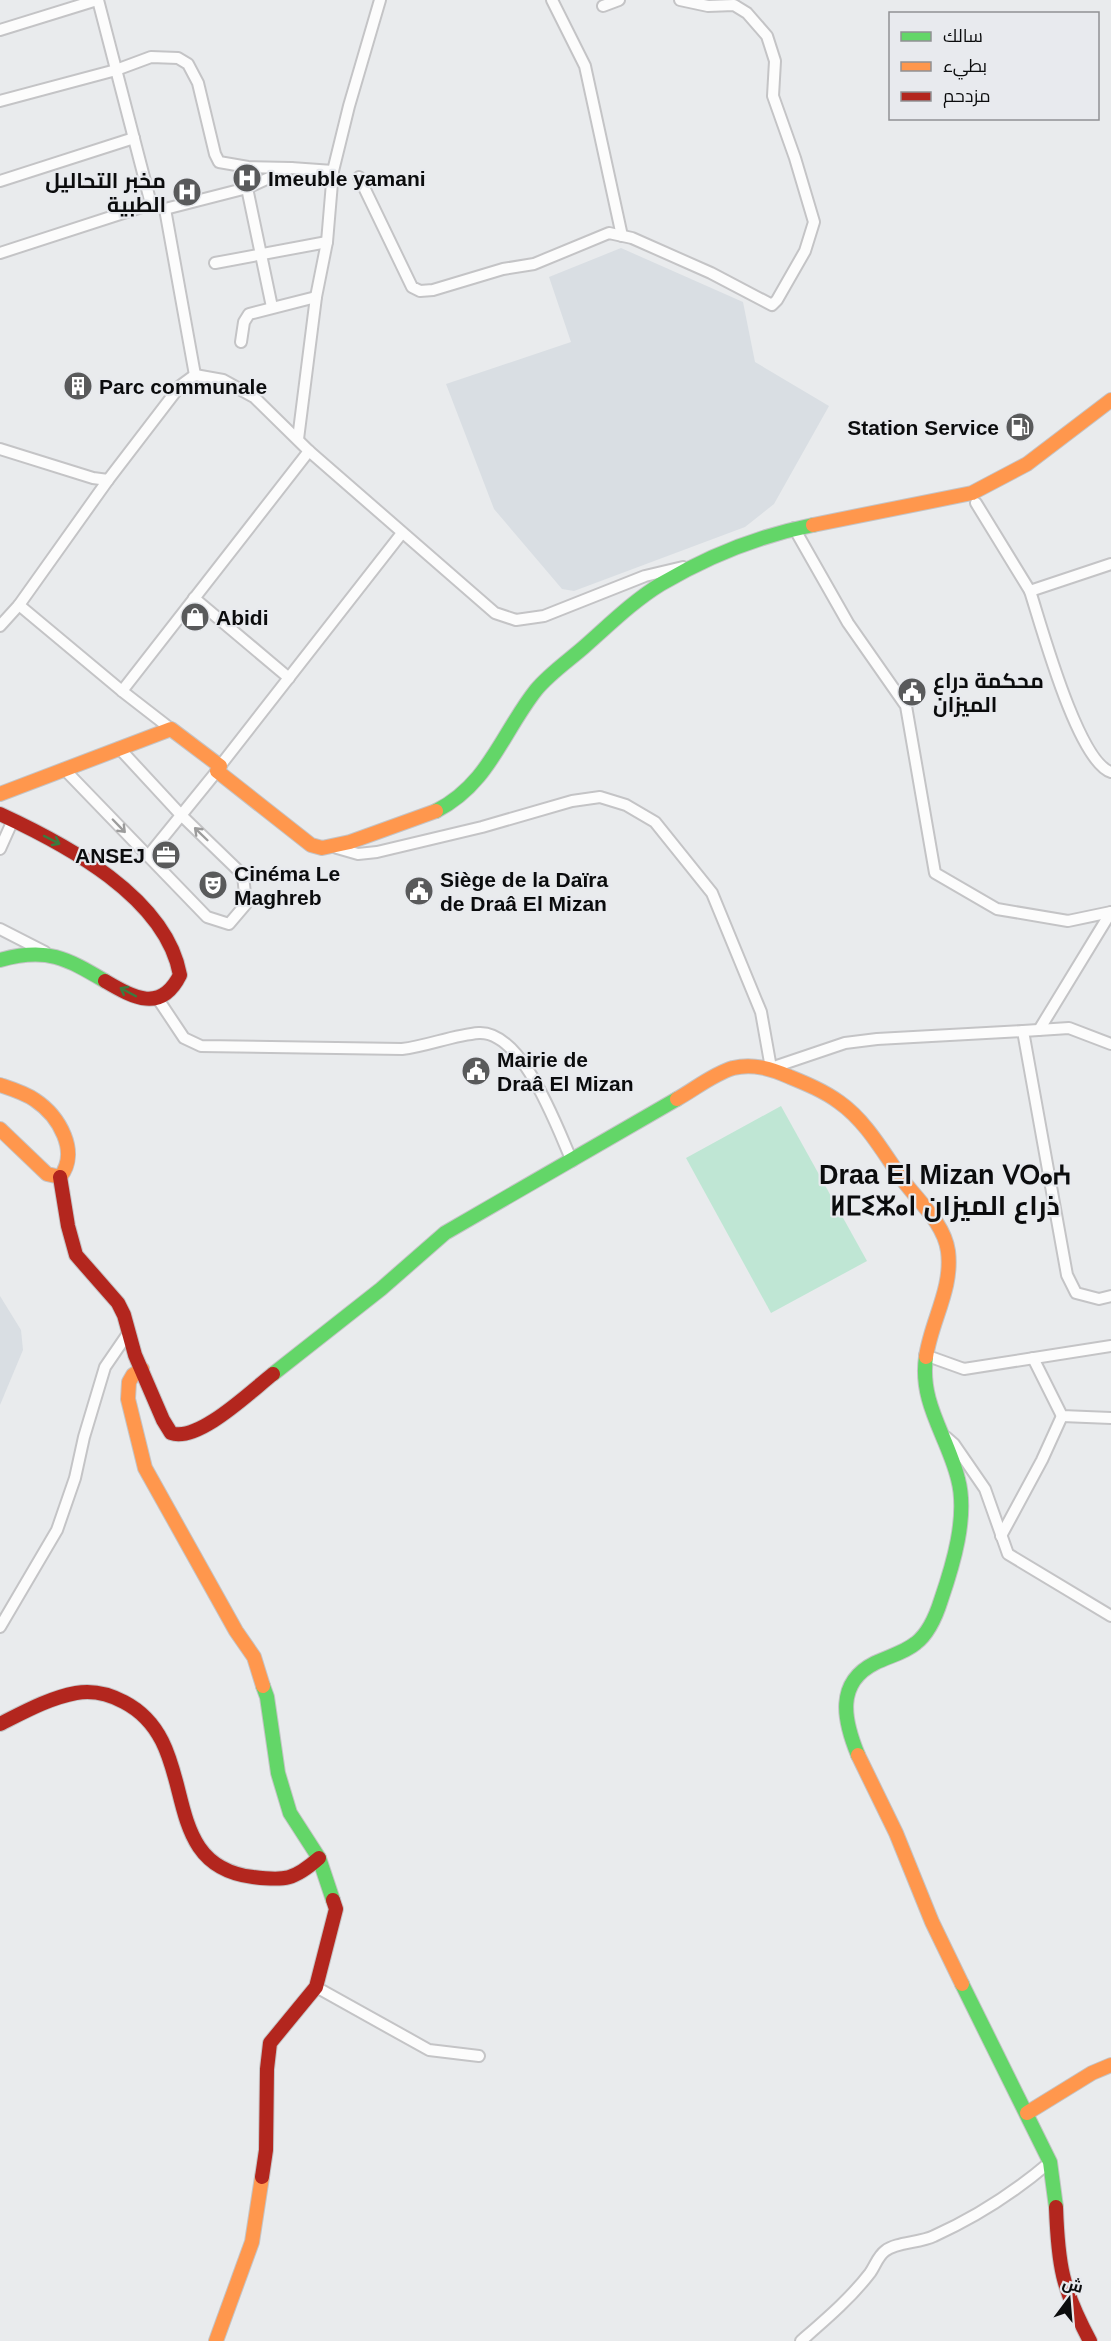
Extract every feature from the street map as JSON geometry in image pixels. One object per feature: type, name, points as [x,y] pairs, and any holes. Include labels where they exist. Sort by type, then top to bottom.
[{"type":"main road","points":[[0,794],[171,729],[311,844],[322,848],[334,847],[431,813],[453,802],[484,772],[538,687],[660,585],[743,543],[972,494],[990,486],[1062,438],[1111,400]]},
{"type":"main road","points":[[796,532],[976,503],[1002,493],[1111,415]]},
{"type":"main road","points":[[0,814],[97,865],[137,901],[157,926],[174,950],[179,963],[180,975],[168,994],[158,999],[148,1000],[133,996],[66,959],[33,954],[0,960]]},
{"type":"main road","points":[[60,1178],[75,1255],[118,1303],[167,1429],[176,1436],[192,1434],[219,1417],[372,1297],[445,1233],[723,1072],[751,1066],[771,1068],[842,1104],[868,1132],[944,1238],[948,1250],[949,1281],[925,1355],[925,1386],[961,1493],[960,1529],[933,1623],[914,1646],[869,1665],[856,1677],[847,1698],[846,1718],[854,1743],[897,1835],[932,1920],[1050,2163],[1056,2183],[1060,2270],[1090,2341]]},
{"type":"main road","points":[[0,1085],[37,1101],[59,1127],[71,1158],[66,1173],[60,1178]]},
{"type":"main road","points":[[0,1129],[47,1174],[60,1178]]},
{"type":"main road","points":[[142,1369],[133,1375],[129,1382],[128,1399],[145,1468],[236,1631],[254,1657],[267,1697],[278,1773],[284,1793],[291,1814],[320,1858],[336,1909],[316,1987],[270,2043],[267,2069],[266,2150],[252,2241],[216,2341]]},
{"type":"main road","points":[[0,1724],[60,1697],[85,1692],[110,1695],[132,1706],[154,1726],[171,1758],[184,1812],[196,1844],[214,1862],[237,1875],[267,1879],[293,1878],[320,1858]]},
{"type":"main road","points":[[1027,2114],[1092,2073],[1111,2065]]},
{"type":"street","points":[[0,30],[97,0],[151,204]]},
{"type":"street","points":[[298,440],[316,297],[327,242],[333,171],[380,0]]},
{"type":"street","points":[[552,0],[585,66],[622,236]]},
{"type":"street","points":[[603,6],[619,0]]},
{"type":"street","points":[[359,177],[412,287],[420,291],[433,290],[503,269],[534,264],[609,233],[632,238],[711,273],[771,305],[777,300],[805,251],[814,222],[773,96],[775,61],[767,36],[747,13],[734,5],[708,6],[680,0]]},
{"type":"street","points":[[0,101],[116,70],[151,57],[178,58],[188,64],[198,83],[214,154],[219,162],[248,167],[333,171]]},
{"type":"street","points":[[0,181],[134,138]]},
{"type":"street","points":[[0,253],[151,204],[165,209],[247,188],[291,168]]},
{"type":"street","points":[[247,188],[272,307]]},
{"type":"street","points":[[165,209],[195,375]]},
{"type":"street","points":[[215,263],[327,242]]},
{"type":"street","points":[[241,342],[244,321],[249,314],[316,297]]},
{"type":"street","points":[[0,626],[20,605],[108,480],[180,386],[195,375],[223,380],[254,397],[309,451],[495,613],[516,620],[544,616],[645,576],[710,558]]},
{"type":"street","points":[[0,449],[93,478],[108,480]]},
{"type":"street","points":[[122,691],[309,451]]},
{"type":"street","points":[[976,503],[1030,591],[1058,681],[1085,746],[1104,770],[1111,772]]},
{"type":"street","points":[[796,532],[848,623],[906,706],[934,873],[997,909],[1068,921],[1111,912],[1039,1030]]},
{"type":"street","points":[[148,856],[219,769],[402,533]]},
{"type":"street","points":[[1030,591],[1111,564]]},
{"type":"street","points":[[194,598],[289,678]]},
{"type":"street","points":[[20,605],[171,729]]},
{"type":"street","points":[[64,769],[207,917],[229,924],[246,904],[243,875],[181,815],[119,748]]},
{"type":"street","points":[[334,847],[358,854],[377,852],[482,827],[572,801],[600,797],[626,805],[655,822],[712,893],[761,1012],[771,1068],[845,1043],[877,1039],[1069,1029],[1111,1044]]},
{"type":"street","points":[[0,849],[14,820]]},
{"type":"street","points":[[0,929],[50,955]]},
{"type":"street","points":[[158,999],[184,1038],[201,1046],[402,1049],[480,1033],[496,1036],[513,1050],[534,1080],[572,1161]]},
{"type":"street","points":[[1023,1031],[1067,1275],[1076,1293],[1099,1299],[1111,1296]]},
{"type":"street","points":[[0,1627],[57,1530],[75,1478],[84,1437],[105,1367],[129,1332]]},
{"type":"street","points":[[925,1355],[964,1369],[1111,1346]]},
{"type":"street","points":[[1033,1358],[1062,1416]]},
{"type":"street","points":[[1062,1416],[1111,1418]]},
{"type":"street","points":[[1001,1536],[1042,1460],[1062,1416]]},
{"type":"street","points":[[940,1430],[954,1444],[985,1489],[1008,1554],[1111,1616]]},
{"type":"street","points":[[316,1987],[429,2050],[479,2056]]},
{"type":"street","points":[[801,2341],[835,2311],[870,2273],[883,2252],[891,2247],[932,2238],[964,2221],[1034,2176],[1050,2163]]},
{"type":"shaded area","points":[[621,248],[743,302],[755,362],[829,406],[774,504],[745,527],[574,591],[562,589],[494,509],[446,384],[571,342],[549,277]]},
{"type":"shaded area","points":[[0,1296],[21,1330],[23,1350],[0,1405]]},
{"type":"green space","points":[[781,1106],[867,1261],[771,1313],[686,1158]]},
{"type":"traffic: fast","points":[[436,811],[454,800],[482,772],[524,706],[541,684],[641,598],[661,584],[716,555],[773,535],[813,525]]},
{"type":"traffic: fast","points":[[0,960],[31,955],[56,957],[79,966],[105,981]]},
{"type":"traffic: fast","points":[[273,1374],[381,1289],[445,1233],[677,1099]]},
{"type":"traffic: fast","points":[[858,1755],[849,1729],[846,1704],[848,1692],[862,1671],[906,1649],[925,1634],[939,1606],[958,1540],[961,1493],[953,1464],[930,1405],[925,1374],[926,1357]]},
{"type":"traffic: fast","points":[[263,1686],[267,1697],[278,1773],[290,1813],[319,1858],[333,1900]]},
{"type":"traffic: fast","points":[[962,1984],[1050,2162],[1056,2207]]},
{"type":"traffic: slow","points":[[813,525],[972,493],[1027,464],[1111,400]]},
{"type":"traffic: slow","points":[[0,794],[171,729],[220,766],[217,771],[311,845],[322,848],[350,842],[436,811]]},
{"type":"traffic: slow","points":[[677,1099],[711,1078],[733,1068],[755,1067],[776,1072],[815,1088],[839,1102],[858,1118],[930,1213],[946,1241],[949,1265],[945,1292],[926,1357]]},
{"type":"traffic: slow","points":[[0,1085],[35,1100],[52,1115],[59,1125],[64,1135],[68,1157],[66,1167],[60,1177],[47,1174],[0,1129]]},
{"type":"traffic: slow","points":[[142,1369],[133,1375],[129,1382],[128,1399],[145,1468],[236,1631],[254,1657],[263,1686]]},
{"type":"traffic: slow","points":[[858,1755],[896,1833],[932,1922],[962,1984]]},
{"type":"traffic: slow","points":[[1027,2113],[1092,2073],[1111,2065]]},
{"type":"traffic: slow","points":[[216,2341],[252,2242],[262,2177]]},
{"type":"traffic: jam","points":[[0,814],[82,858],[109,876],[134,898],[155,921],[171,947],[180,975],[173,987],[164,994],[146,999],[126,993],[105,981]]},
{"type":"traffic: jam","points":[[60,1177],[68,1226],[76,1255],[118,1303],[124,1315],[135,1355],[163,1420],[171,1433],[182,1434],[209,1423],[224,1414],[273,1374]]},
{"type":"traffic: jam","points":[[0,1724],[27,1710],[66,1695],[95,1692],[118,1699],[149,1721],[164,1745],[189,1827],[202,1850],[222,1868],[253,1877],[281,1879],[296,1875],[319,1858]]},
{"type":"traffic: jam","points":[[262,2177],[266,2150],[267,2069],[270,2043],[316,1987],[336,1909],[333,1900]]},
{"type":"traffic: jam","points":[[1056,2207],[1058,2245],[1063,2276],[1073,2306],[1090,2341]]},
{"type":"place","name":"Imeuble yamani","points":[[247,178]]},
{"type":"place","name":"مخبر التحاليل الطبية","points":[[187,192]]},
{"type":"place","name":"Parc communale","points":[[78,386]]},
{"type":"place","name":"Station Service","points":[[1020,427]]},
{"type":"place","name":"Abidi","points":[[195,617]]},
{"type":"place","name":"محكمة دراع الميزان","points":[[912,692]]},
{"type":"place","name":"ANSEJ","points":[[166,855]]},
{"type":"place","name":"Cinéma Le Maghreb","points":[[213,885]]},
{"type":"place","name":"Siège de la Daïra de Draâ El Mizan","points":[[419,891]]},
{"type":"place","name":"Mairie de Draâ El Mizan","points":[[476,1071]]},
{"type":"district","name":"Draa El Mizan ⴸⵔⴰⵄ ⵍⵎⵉⵣⴰⵏ ذراع الميزان","points":[[945,1190]]}]
